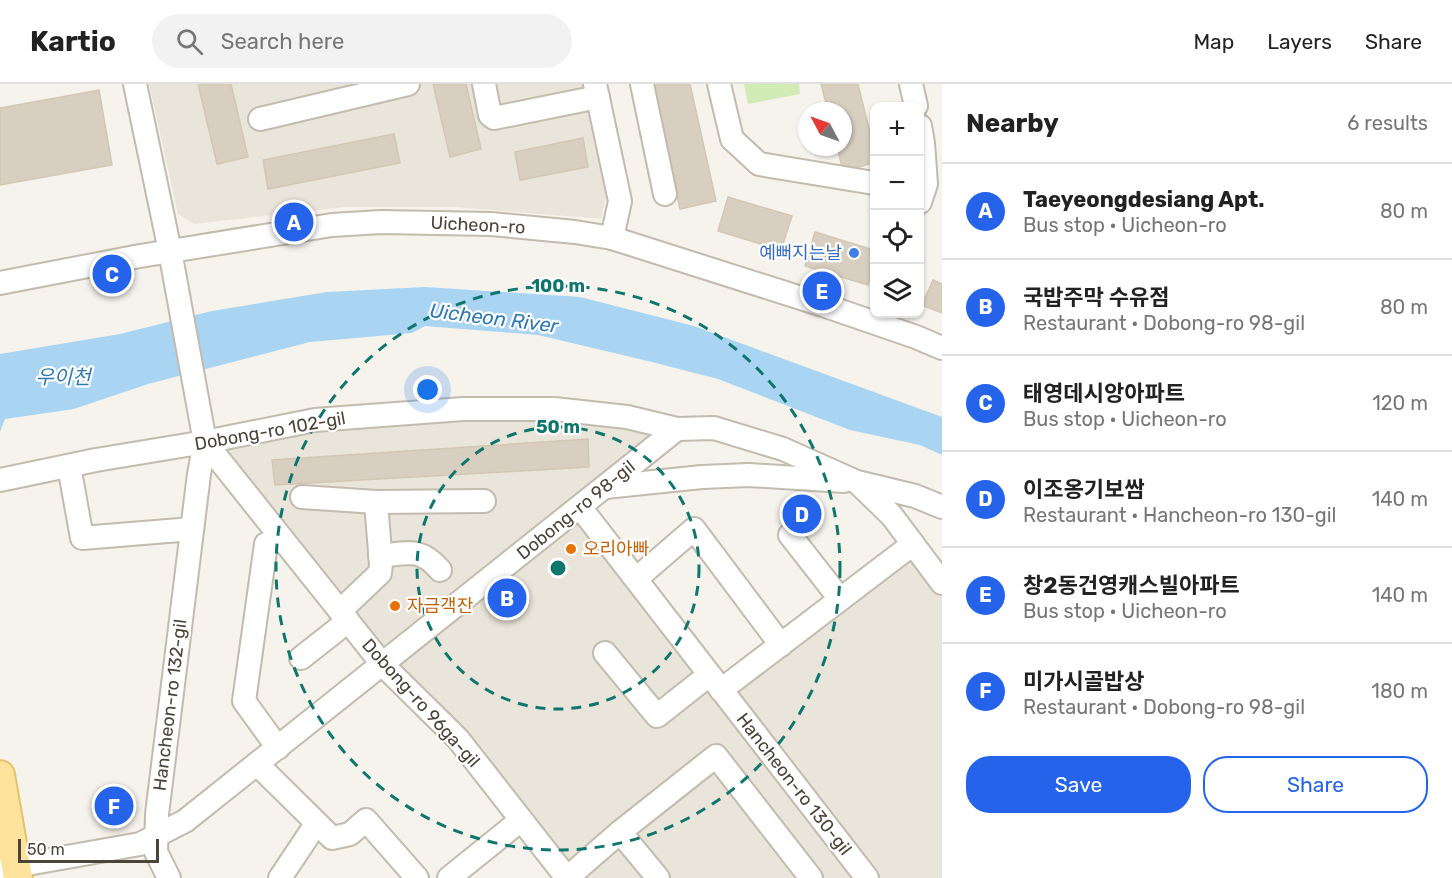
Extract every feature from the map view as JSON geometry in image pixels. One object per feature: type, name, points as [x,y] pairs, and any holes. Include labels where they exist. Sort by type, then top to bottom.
[{"type":"main road","points":[[0,775],[9,873]]},
{"type":"street","points":[[135,84],[170,251],[204,437]]},
{"type":"street","points":[[260,119],[408,84]]},
{"type":"street","points":[[484,84],[490,115],[494,118],[596,91],[620,201],[612,238]]},
{"type":"street","points":[[642,84],[665,194]]},
{"type":"street","points":[[719,84],[732,139],[759,164],[870,182]]},
{"type":"street","points":[[911,84],[915,102]]},
{"type":"street","points":[[923,156],[927,190]]},
{"type":"street","name":"Uicheon-ro","points":[[0,283],[170,251],[332,225],[381,222],[491,224],[612,238],[879,319],[942,348]]},
{"type":"street","name":"Dobong-ro 102-gil","points":[[0,480],[204,437],[315,420],[463,409],[554,409],[627,417],[677,429],[714,428],[783,449],[857,482]]},
{"type":"street","name":"Dobong-ro 98-gil","points":[[9,873],[140,844],[185,821],[677,429]]},
{"type":"street","name":"Hancheon-ro 132-gil","points":[[169,878],[156,852],[158,802],[204,437]]},
{"type":"street","name":"Dobong-ro 96ga-gil","points":[[204,437],[383,665],[458,739],[562,876]]},
{"type":"street","points":[[69,466],[82,538],[192,529]]},
{"type":"street","name":"Dobong-ro 102-gil","points":[[605,487],[702,477],[749,476],[857,482],[915,496],[942,507]]},
{"type":"street","points":[[857,482],[892,516],[942,582]]},
{"type":"street","points":[[302,497],[376,502],[484,501]]},
{"type":"street","points":[[301,658],[344,616],[380,573],[376,502]]},
{"type":"street","name":"Hancheon-ro 130-gil","points":[[580,507],[867,878]]},
{"type":"street","points":[[636,579],[694,529],[781,645]]},
{"type":"street","points":[[790,535],[840,599]]},
{"type":"street","points":[[266,544],[244,701],[278,748]]},
{"type":"street","points":[[605,653],[657,716],[781,645],[913,544]]},
{"type":"street","points":[[380,556],[421,554],[430,559],[440,570]]},
{"type":"street","points":[[562,876],[716,756],[811,878]]},
{"type":"street","points":[[257,764],[332,838],[350,834],[366,820],[417,878]]},
{"type":"street","points":[[448,878],[521,820]]},
{"type":"street","points":[[280,878],[316,824]]},
{"type":"street","points":[[620,832],[657,878]]},
{"type":"shaded area","points":[[149,84],[583,84],[607,193],[601,219],[456,207],[345,207],[194,224],[178,214]]},
{"type":"shaded area","points":[[463,409],[677,429],[581,507],[721,690],[913,544],[942,584],[942,878],[567,878],[205,442]]},
{"type":"green space","points":[[744,84],[799,84],[800,94],[748,104]]},
{"type":"water","name":"우이천","points":[[425,287],[580,297],[694,326],[942,417],[942,455],[920,445],[850,430],[718,379],[652,362],[538,335],[425,326],[412,333],[310,342],[148,384],[74,409],[5,419],[0,432],[0,354],[120,334],[212,311],[327,292]]},
{"type":"building","points":[[198,84],[231,84],[248,157],[217,164]]},
{"type":"building","points":[[433,84],[466,84],[481,149],[450,157]]},
{"type":"building","points":[[653,84],[690,84],[716,201],[680,209]]},
{"type":"building","points":[[821,84],[858,84],[870,133],[870,164],[843,171],[839,156],[852,156],[852,102],[826,102]]},
{"type":"building","points":[[99,90],[112,165],[0,185],[0,108]]},
{"type":"building","points":[[394,134],[400,163],[268,189],[263,160]]},
{"type":"building","points":[[583,138],[588,167],[520,180],[515,152]]},
{"type":"building","points":[[728,197],[792,216],[781,250],[718,231]]},
{"type":"building","points":[[815,232],[870,249],[868,285],[805,266]]},
{"type":"building","points":[[933,280],[942,284],[942,313],[924,306]]},
{"type":"building","points":[[588,439],[589,467],[275,485],[272,460]]},
{"type":"place","name":"Taeyeongdesiang Apt.","points":[[294,222]]},
{"type":"place","name":"예뻐지는날","points":[[854,253]]},
{"type":"place","name":"태영데시앙아파트","points":[[112,274]]},
{"type":"place","name":"창2동건영캐스빌아파트","points":[[822,291]]},
{"type":"place","name":"이조옹기보쌈","points":[[802,514]]},
{"type":"place","name":"오리아빠","points":[[571,549]]},
{"type":"place","name":"국밥주막 수유점","points":[[507,598]]},
{"type":"place","name":"자금객잔","points":[[395,606]]},
{"type":"place","name":"미가시골밥상","points":[[114,806]]},
{"type":"water label","name":"Uicheon River","points":[[494,318]]}]
